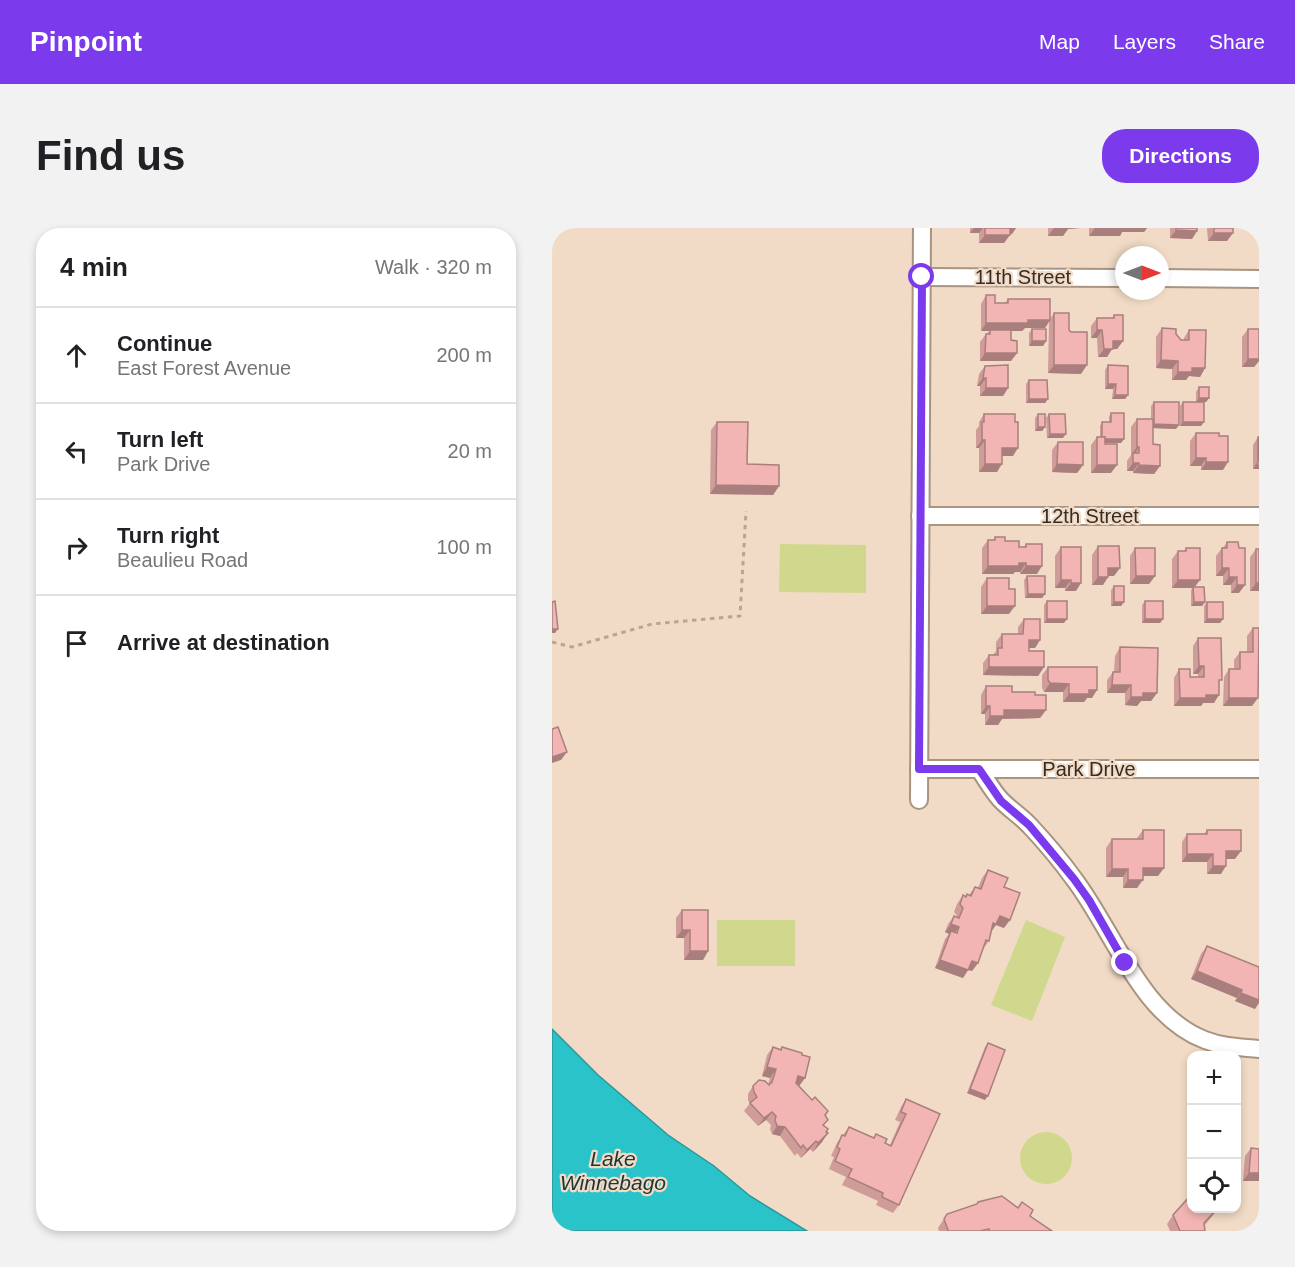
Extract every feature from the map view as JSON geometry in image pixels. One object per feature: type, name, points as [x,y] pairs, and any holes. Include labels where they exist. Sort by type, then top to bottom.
[{"type":"street","points":[[919,800],[922,228]]},
{"type":"street","name":"11th Street","points":[[922,277],[1115,278]]},
{"type":"street","points":[[1169,278],[1259,279]]},
{"type":"street","name":"12th Street","points":[[920,516],[1259,516]]},
{"type":"street","name":"Park Drive","points":[[919,769],[1259,769]]},
{"type":"street","points":[[979,769],[1001,801],[1029,825],[1074,879],[1089,900],[1132,974],[1167,1017],[1186,1032],[1204,1040],[1226,1046],[1259,1049]]},
{"type":"path","points":[[552,642],[572,647],[652,624],[740,616],[746,511]]},
{"type":"green space","points":[[780,544],[866,545],[866,593],[779,592]]},
{"type":"green space","points":[[717,920],[795,920],[795,966],[717,966]]},
{"type":"green space","points":[[1026,920],[1065,937],[1032,1021],[991,1005]]},
{"type":"green space","points":[[1041,1132],[1051,1132],[1065,1139],[1072,1158],[1065,1177],[1051,1184],[1041,1184],[1031,1180],[1024,1173],[1020,1163],[1020,1153],[1024,1143],[1031,1136]]},
{"type":"water","name":"Lake Winnebago","points":[[552,1029],[598,1075],[668,1135],[714,1166],[750,1196],[807,1231],[552,1231]]},
{"type":"building","points":[[985,228],[1010,228],[1010,235],[985,235]]},
{"type":"building","points":[[1176,228],[1197,228],[1197,231],[1176,230]]},
{"type":"building","points":[[1214,228],[1233,228],[1233,233],[1214,233]]},
{"type":"building","points":[[986,295],[995,295],[995,303],[1008,303],[1008,299],[1050,299],[1050,320],[1028,320],[1028,323],[986,323]]},
{"type":"building","points":[[1054,313],[1069,313],[1071,332],[1087,332],[1087,365],[1054,365]]},
{"type":"building","points":[[1114,315],[1123,315],[1123,341],[1113,341],[1113,349],[1104,349],[1102,330],[1097,330],[1097,318],[1114,318]]},
{"type":"building","points":[[1162,328],[1176,329],[1176,334],[1181,340],[1189,340],[1189,330],[1206,330],[1205,368],[1192,368],[1192,372],[1178,372],[1178,361],[1161,360]]},
{"type":"building","points":[[1032,329],[1046,329],[1046,341],[1032,341]]},
{"type":"building","points":[[1248,329],[1259,329],[1259,359],[1248,359]]},
{"type":"building","points":[[990,330],[1011,330],[1011,340],[1017,341],[1017,353],[985,353],[986,334],[990,334]]},
{"type":"building","points":[[1008,365],[1008,388],[986,388],[986,378],[983,378],[985,366]]},
{"type":"building","points":[[1108,365],[1128,366],[1128,395],[1115,395],[1116,384],[1108,384]]},
{"type":"building","points":[[1029,380],[1047,380],[1048,399],[1029,399]]},
{"type":"building","points":[[1199,387],[1209,387],[1209,398],[1199,398]]},
{"type":"building","points":[[1154,402],[1179,402],[1179,425],[1154,424]]},
{"type":"building","points":[[1183,402],[1204,402],[1204,422],[1183,422]]},
{"type":"building","points":[[1111,413],[1124,413],[1124,439],[1102,437],[1102,422],[1111,422]]},
{"type":"building","points":[[984,414],[1015,414],[1015,422],[1018,422],[1018,448],[1002,448],[1002,464],[985,464],[985,440],[982,440]]},
{"type":"building","points":[[1038,414],[1045,414],[1045,427],[1038,427]]},
{"type":"building","points":[[1049,414],[1065,414],[1066,434],[1050,434]]},
{"type":"building","points":[[1137,419],[1153,419],[1153,444],[1160,445],[1160,466],[1133,463],[1133,453],[1139,453]]},
{"type":"building","points":[[717,422],[748,422],[747,464],[779,465],[779,486],[716,485]]},
{"type":"building","points":[[1196,433],[1219,433],[1219,436],[1228,436],[1228,462],[1206,462],[1206,458],[1196,458]]},
{"type":"building","points":[[1097,437],[1105,437],[1105,444],[1117,444],[1117,465],[1097,465]]},
{"type":"building","points":[[1259,437],[1259,461],[1258,461]]},
{"type":"building","points":[[1058,442],[1083,442],[1083,465],[1057,464]]},
{"type":"building","points":[[995,537],[1005,537],[1005,541],[1019,541],[1019,547],[1026,547],[1026,544],[1042,544],[1042,566],[1026,566],[1026,563],[1019,563],[1019,566],[988,566],[988,540],[995,540]]},
{"type":"building","points":[[1227,542],[1238,542],[1239,548],[1245,548],[1245,585],[1237,585],[1237,577],[1229,577],[1229,568],[1222,568],[1222,548],[1227,548]]},
{"type":"building","points":[[1098,546],[1119,546],[1120,568],[1108,568],[1108,577],[1098,577]]},
{"type":"building","points":[[1061,547],[1081,547],[1081,583],[1061,580]]},
{"type":"building","points":[[1135,548],[1155,548],[1155,576],[1136,576]]},
{"type":"building","points":[[1186,548],[1200,548],[1200,580],[1178,580],[1178,551],[1186,551]]},
{"type":"building","points":[[1256,549],[1259,549],[1259,583],[1256,583]]},
{"type":"building","points":[[1027,576],[1045,576],[1045,594],[1028,594]]},
{"type":"building","points":[[987,578],[1009,578],[1009,589],[1015,589],[1015,606],[987,606]]},
{"type":"building","points":[[1114,586],[1124,586],[1124,602],[1114,602]]},
{"type":"building","points":[[1193,587],[1204,587],[1205,602],[1194,602]]},
{"type":"building","points":[[555,601],[558,629],[552,629],[552,602]]},
{"type":"building","points":[[1047,601],[1067,601],[1067,619],[1047,619]]},
{"type":"building","points":[[1145,601],[1163,601],[1163,619],[1145,619]]},
{"type":"building","points":[[1207,602],[1223,602],[1223,619],[1207,619]]},
{"type":"building","points":[[1024,619],[1040,619],[1040,640],[1029,640],[1029,651],[1044,651],[1044,667],[989,667],[989,655],[998,655],[998,648],[1002,648],[1002,634],[1023,634]]},
{"type":"building","points":[[1253,628],[1259,628],[1258,698],[1229,698],[1229,669],[1240,669],[1240,652],[1253,652]]},
{"type":"building","points":[[1198,638],[1221,638],[1222,680],[1219,680],[1219,695],[1206,695],[1206,698],[1180,698],[1179,669],[1190,669],[1190,677],[1204,677],[1204,666],[1199,666]]},
{"type":"building","points":[[1120,647],[1158,648],[1157,693],[1143,693],[1143,697],[1131,697],[1131,685],[1112,685],[1113,672],[1120,672]]},
{"type":"building","points":[[1048,667],[1097,667],[1097,690],[1089,690],[1089,694],[1069,694],[1069,684],[1050,683]]},
{"type":"building","points":[[986,686],[1012,686],[1012,692],[1035,692],[1035,695],[1046,695],[1046,710],[1004,710],[1004,716],[990,716],[990,706],[986,706]]},
{"type":"building","points":[[558,727],[567,752],[552,757],[552,729]]},
{"type":"building","points":[[1143,830],[1164,830],[1164,868],[1143,868],[1143,880],[1128,880],[1128,869],[1112,869],[1112,839],[1143,839]]},
{"type":"building","points":[[1207,830],[1241,830],[1241,851],[1226,851],[1226,866],[1213,866],[1213,854],[1187,854],[1187,834],[1207,834]]},
{"type":"building","points":[[988,870],[1008,878],[1004,887],[1020,893],[1010,920],[1000,916],[996,924],[993,923],[989,941],[986,940],[978,963],[972,961],[968,970],[940,960],[951,931],[957,933],[959,927],[951,924],[954,916],[959,918],[963,908],[960,904],[963,895],[971,896],[975,887],[981,889]]},
{"type":"building","points":[[682,910],[708,910],[708,951],[690,951],[690,930],[682,930]]},
{"type":"building","points":[[1207,946],[1259,967],[1259,1000],[1241,993],[1242,990],[1197,971]]},
{"type":"building","points":[[988,1043],[1005,1050],[988,1096],[970,1089]]},
{"type":"building","points":[[773,1047],[781,1050],[782,1047],[810,1057],[805,1078],[798,1076],[796,1083],[812,1100],[815,1097],[828,1111],[825,1115],[828,1120],[823,1125],[828,1129],[826,1132],[828,1133],[807,1150],[803,1145],[801,1148],[785,1127],[777,1126],[776,1116],[772,1112],[764,1118],[750,1103],[757,1097],[753,1086],[759,1080],[769,1085],[772,1082],[776,1069],[767,1067]]},
{"type":"building","points":[[906,1099],[940,1114],[899,1205],[882,1197],[883,1193],[848,1177],[852,1169],[835,1161],[840,1149],[837,1147],[842,1135],[845,1136],[849,1127],[874,1138],[876,1134],[887,1139],[885,1143],[891,1146],[906,1114],[901,1112]]},
{"type":"building","points":[[1251,1148],[1259,1149],[1259,1173],[1249,1173]]},
{"type":"building","points":[[1002,1196],[1018,1208],[1022,1202],[1033,1210],[1030,1216],[1052,1231],[989,1231],[989,1229],[948,1231],[944,1219],[947,1214]]},
{"type":"building","points":[[1187,1199],[1187,1213],[1213,1213],[1204,1223],[1205,1231],[1180,1231],[1173,1215]]},
{"type":"route","points":[[922,277],[919,769],[979,769],[1001,801],[1029,825],[1074,879],[1089,900],[1125,963]]}]
